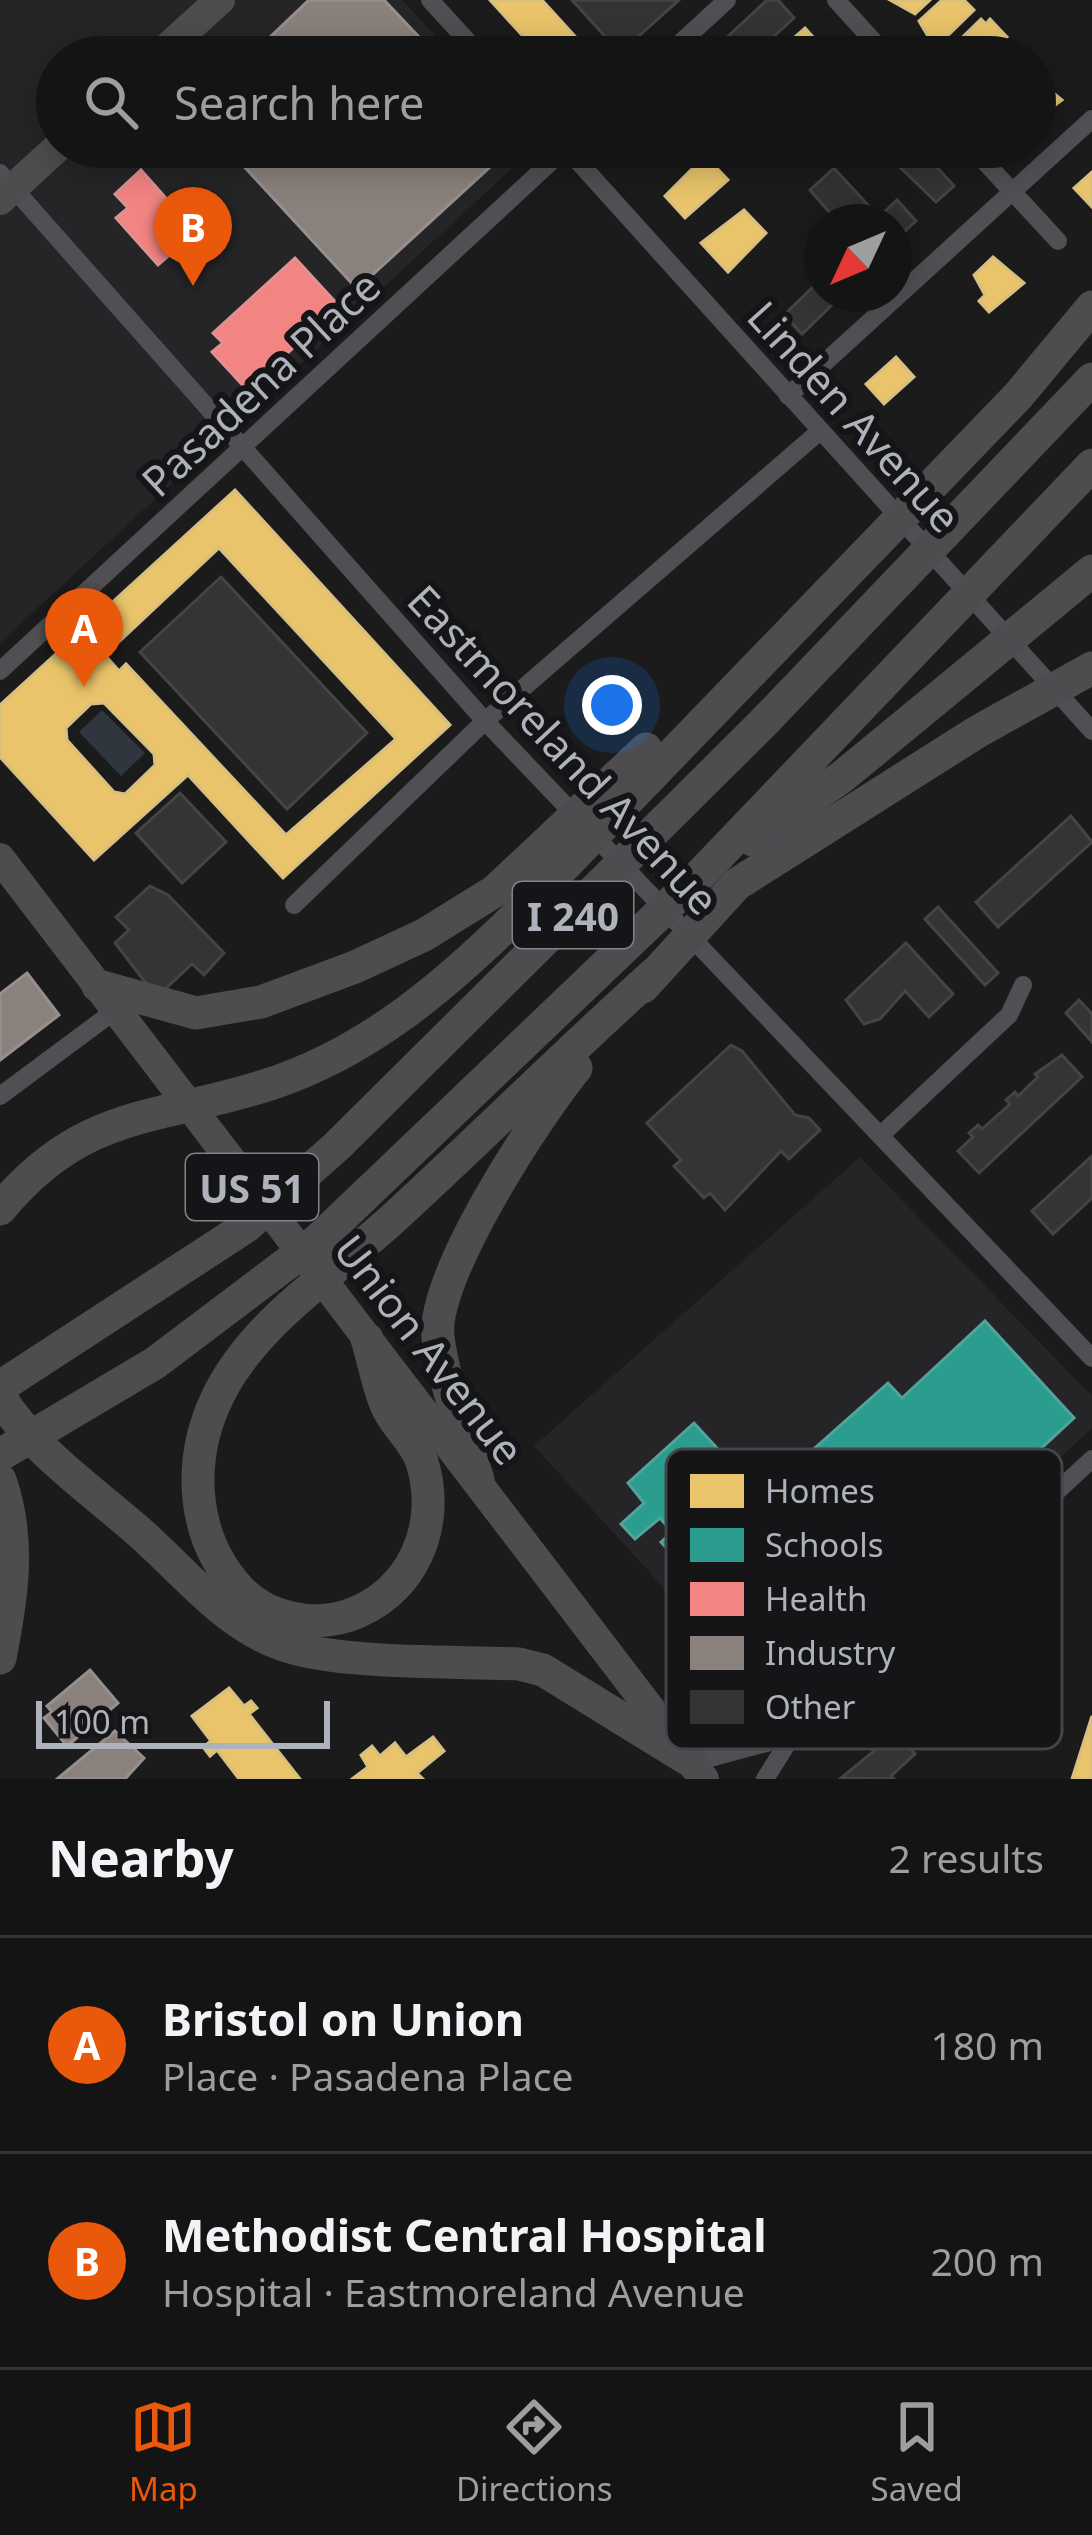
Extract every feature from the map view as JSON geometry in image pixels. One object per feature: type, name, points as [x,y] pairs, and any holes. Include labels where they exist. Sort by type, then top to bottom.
[{"type":"highway","points":[[0,1209],[27,1178],[82,1136],[132,1118],[268,1085],[350,1047],[429,997],[515,917],[1018,396],[1092,307]]},
{"type":"highway","name":"I 240","points":[[0,1388],[247,1226],[338,1146],[762,724],[1092,379]]},
{"type":"highway","name":"I 240","points":[[0,1455],[154,1363],[319,1240],[701,874],[1092,465]]},
{"type":"highway","points":[[701,874],[797,811],[1092,571]]},
{"type":"highway","points":[[108,998],[176,1011],[230,1010],[318,981],[424,935],[531,862],[640,754],[808,612]]},
{"type":"highway","points":[[478,1480],[438,1336],[442,1300],[537,1118],[655,973],[737,884],[977,732],[1092,668]]},
{"type":"highway","points":[[367,1339],[387,1407],[421,1459],[429,1511],[426,1535],[407,1573],[360,1612],[321,1622],[290,1619],[247,1598],[216,1561],[201,1520],[201,1447],[208,1418],[231,1373],[258,1337],[398,1215],[655,973]]},
{"type":"highway","points":[[0,1397],[58,1464],[210,1599],[283,1645],[340,1655],[543,1670],[693,1773]]},
{"type":"highway","points":[[0,1480],[13,1528],[12,1593],[0,1658]]},
{"type":"main road","points":[[180,36],[220,0]]},
{"type":"main road","points":[[4,187],[36,163]]},
{"type":"main road","name":"Union Avenue","points":[[0,858],[478,1480],[666,1736]]},
{"type":"street","points":[[430,0],[463,36]]},
{"type":"street","points":[[688,36],[727,0]]},
{"type":"street","points":[[836,0],[869,36]]},
{"type":"street","points":[[1056,153],[1092,119]]},
{"type":"street","name":"Pasadena Place","points":[[0,671],[544,168]]},
{"type":"street","name":"Linden Avenue","points":[[585,168],[1092,731]]},
{"type":"street","points":[[990,168],[1058,241]]},
{"type":"street","points":[[788,396],[1040,168]]},
{"type":"street","name":"Eastmoreland Avenue","points":[[4,187],[534,774],[883,1133],[1092,1358]]},
{"type":"street","points":[[294,904],[485,721],[820,431]]},
{"type":"street","points":[[883,1133],[1009,1016],[1023,985]]},
{"type":"street","points":[[0,1096],[108,998]]},
{"type":"street","points":[[1062,1488],[1092,1460]]},
{"type":"street","points":[[693,1773],[757,1749]]},
{"type":"street","points":[[765,1779],[784,1749]]},
{"type":"shaded area","points":[[0,0],[402,0],[436,36],[36,36],[36,168],[512,168],[0,643]]},
{"type":"shaded area","points":[[102,710],[145,753],[121,776],[79,732]]},
{"type":"shaded area","points":[[860,1157],[1092,1396],[1092,1428],[1062,1456],[1062,1449],[666,1449],[666,1590],[534,1446]]},
{"type":"building: Homes","points":[[490,0],[542,0],[575,36],[523,36]]},
{"type":"building: Homes","points":[[890,0],[930,0],[915,14]]},
{"type":"building: Homes","points":[[942,0],[964,0],[974,10],[947,36],[928,36],[919,21]]},
{"type":"building: Homes","points":[[981,19],[986,24],[990,19],[1006,36],[964,36]]},
{"type":"building: Homes","points":[[693,168],[717,168],[728,180],[685,218],[665,196]]},
{"type":"building: Homes","points":[[1092,172],[1092,207],[1074,188]]},
{"type":"building: Homes","points":[[744,210],[766,233],[728,272],[701,243]]},
{"type":"building: Homes","points":[[993,257],[1024,283],[989,312],[979,301],[985,295],[974,275]]},
{"type":"building: Homes","points":[[896,357],[914,377],[884,404],[866,384]]},
{"type":"building: Homes","points":[[235,490],[450,725],[283,878],[188,775],[94,860],[0,757],[0,705]],"holes":[[[219,548],[396,739],[286,835],[126,664],[119,671],[105,655]],[[104,703],[154,754],[155,765],[125,794],[114,792],[67,740],[66,728],[91,704]]]},
{"type":"building: Homes","points":[[229,1688],[244,1706],[251,1701],[257,1708],[249,1714],[300,1779],[239,1779],[217,1750],[210,1756],[203,1747],[211,1741],[192,1716]]},
{"type":"building: Homes","points":[[1092,1716],[1092,1779],[1072,1779]]},
{"type":"building: Homes","points":[[433,1737],[444,1751],[417,1773],[423,1779],[352,1779],[368,1767],[361,1755],[372,1746],[380,1756],[395,1743],[406,1757]]},
{"type":"building: Schools","points":[[985,1321],[1074,1418],[1040,1449],[814,1449],[888,1383],[902,1398]]},
{"type":"building: Schools","points":[[694,1423],[718,1449],[666,1449],[666,1525],[660,1518],[635,1539],[621,1524],[644,1503],[628,1483]]},
{"type":"building: Health","points":[[141,170],[196,232],[158,265],[116,218],[128,208],[115,194]]},
{"type":"building: Health","points":[[295,258],[339,306],[247,390],[212,352],[223,343],[213,333]]},
{"type":"building: Industry","points":[[309,0],[384,0],[418,36],[271,36]]},
{"type":"building: Industry","points":[[245,168],[489,168],[357,289]]},
{"type":"building: Industry","points":[[27,973],[59,1015],[0,1060],[0,994]]},
{"type":"building: Industry","points":[[90,1670],[118,1703],[67,1746],[44,1718],[52,1712],[47,1706]]},
{"type":"building: Industry","points":[[115,1731],[144,1758],[125,1779],[57,1779]]},
{"type":"building: Other","points":[[572,0],[679,0],[639,36],[605,36]]},
{"type":"building: Other","points":[[767,0],[778,0],[794,18],[774,36],[728,36]]},
{"type":"building: Other","points":[[834,168],[867,204],[822,204],[810,190]]},
{"type":"building: Other","points":[[901,168],[937,168],[954,186],[936,202]]},
{"type":"building: Other","points":[[804,296],[804,312],[825,312],[802,334],[784,315]]},
{"type":"building: Other","points":[[221,577],[367,733],[287,809],[140,652]]},
{"type":"building: Other","points":[[180,793],[226,842],[182,883],[136,833]]},
{"type":"building: Other","points":[[1071,816],[1092,842],[998,927],[976,902]]},
{"type":"building: Other","points":[[150,886],[168,895],[224,953],[204,975],[192,964],[163,991],[145,982],[115,943],[129,930],[116,917]]},
{"type":"building: Other","points":[[938,907],[998,973],[985,985],[925,919]]},
{"type":"building: Other","points":[[906,943],[953,994],[929,1017],[905,991],[880,1019],[864,1024],[846,1000]]},
{"type":"building: Other","points":[[1079,1000],[1092,1014],[1092,1042],[1066,1013]]},
{"type":"building: Other","points":[[731,1045],[742,1051],[795,1115],[809,1118],[820,1130],[789,1159],[781,1151],[725,1210],[710,1193],[704,1198],[674,1166],[681,1160],[647,1123]]},
{"type":"building: Other","points":[[1062,1055],[1082,1077],[979,1173],[958,1151],[973,1137],[969,1133],[978,1125],[982,1129],[1010,1104],[1006,1100],[1015,1092],[1018,1096],[1038,1077],[1035,1074]]},
{"type":"building: Other","points":[[1092,1156],[1092,1198],[1053,1234],[1032,1211]]},
{"type":"building: Other","points":[[876,1749],[910,1749],[915,1754],[891,1776],[894,1779],[841,1778]]},
{"type":"place","name":"Methodist Central Hospital","points":[[193,286]]},
{"type":"place","name":"Bristol on Union","points":[[84,687]]}]
